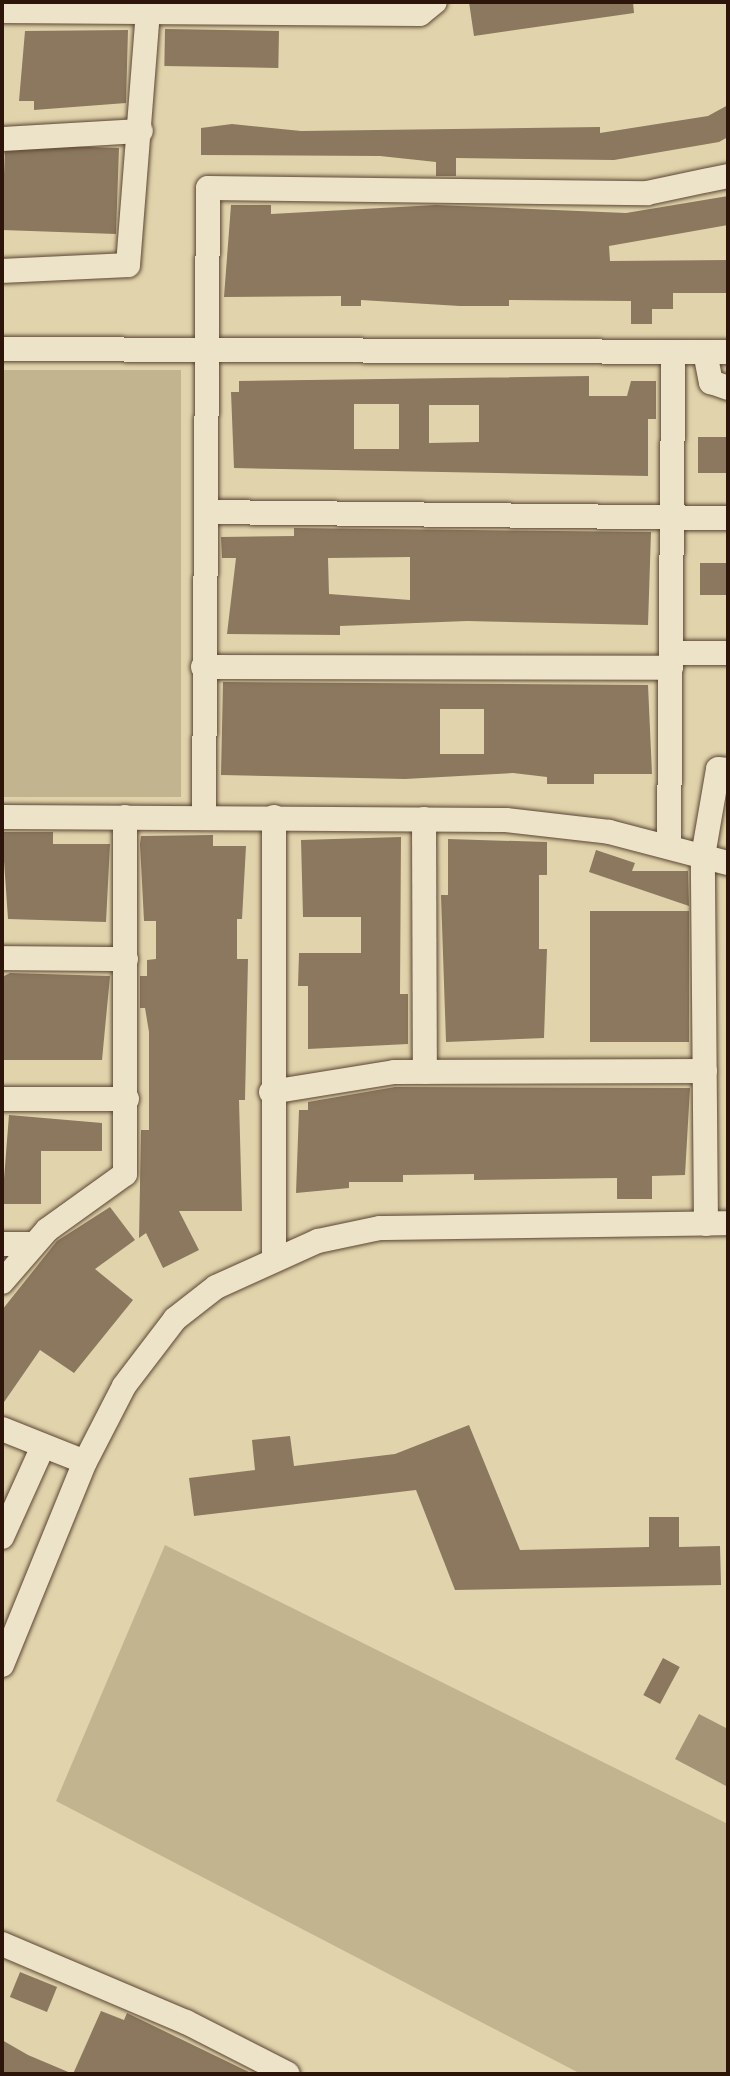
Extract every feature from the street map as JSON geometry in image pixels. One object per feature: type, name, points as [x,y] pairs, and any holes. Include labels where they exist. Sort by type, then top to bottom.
[{"type":"street","points":[[2,11],[420,14],[435,2]]},
{"type":"street","points":[[2,271],[128,265],[141,131],[148,12]]},
{"type":"street","points":[[2,139],[141,131]]},
{"type":"street","points":[[204,817],[208,188],[647,193],[728,176]]},
{"type":"street","points":[[2,349],[717,352],[711,382],[728,388]]},
{"type":"street","points":[[669,844],[673,352]]},
{"type":"street","points":[[206,512],[728,518]]},
{"type":"street","points":[[203,667],[671,660],[728,653]]},
{"type":"street","points":[[2,1665],[85,1462],[124,1386],[175,1319],[216,1287],[274,1258],[333,1236],[380,1228],[717,1223],[705,1071],[703,856],[719,769],[728,770]]},
{"type":"street","points":[[2,817],[506,820],[669,844],[728,863]]},
{"type":"street","points":[[2,1282],[34,1244],[125,1174],[125,817]]},
{"type":"street","points":[[274,817],[271,1092],[274,1258]]},
{"type":"street","points":[[424,819],[425,1072]]},
{"type":"street","points":[[2,958],[127,959]]},
{"type":"street","points":[[271,1092],[357,1075],[425,1072],[705,1071]]},
{"type":"street","points":[[2,1099],[127,1099]]},
{"type":"street","points":[[2,1244],[34,1244]]},
{"type":"street","points":[[2,1429],[85,1462]]},
{"type":"street","points":[[2,1537],[43,1446]]},
{"type":"street","points":[[2,1944],[186,2022],[288,2074]]},
{"type":"shaded area","points":[[2,370],[181,370],[181,797],[2,797]]},
{"type":"shaded area","points":[[165,1545],[728,1824],[728,2074],[581,2074],[56,1801]]},
{"type":"shaded area","points":[[699,1714],[728,1729],[728,1787],[675,1759]]},
{"type":"building","points":[[469,2],[633,2],[634,13],[474,36]]},
{"type":"building","points":[[165,29],[279,31],[278,68],[164,66]]},
{"type":"building","points":[[128,30],[126,103],[34,110],[34,101],[19,101],[25,31]]},
{"type":"building","points":[[728,105],[728,137],[719,142],[614,160],[456,158],[456,176],[436,176],[436,162],[380,156],[201,155],[201,128],[232,124],[301,131],[600,127],[600,133],[708,116]]},
{"type":"building","points":[[5,144],[119,148],[116,234],[2,230]]},
{"type":"building","points":[[728,196],[728,225],[609,246],[610,261],[728,260],[728,293],[673,293],[673,309],[652,309],[652,324],[631,324],[631,301],[509,300],[509,306],[460,306],[361,300],[361,306],[341,306],[341,296],[224,297],[231,205],[271,205],[271,214],[436,205],[626,213]]},
{"type":"building","points":[[589,376],[589,396],[627,396],[631,381],[656,381],[656,419],[648,419],[648,476],[234,468],[231,392],[239,392],[239,381]],"holes":[[[354,404],[399,404],[399,449],[354,449]],[[429,405],[479,405],[479,442],[429,443]]]},
{"type":"building","points":[[698,437],[728,437],[728,473],[698,473]]},
{"type":"building","points":[[294,528],[651,532],[648,625],[467,621],[340,626],[340,635],[227,634],[236,558],[222,558],[221,537],[294,536]],"holes":[[[410,557],[410,600],[329,594],[328,558]]]},
{"type":"building","points":[[700,563],[728,563],[728,595],[700,595]]},
{"type":"building","points":[[223,682],[648,685],[652,774],[594,774],[594,784],[547,784],[547,777],[513,773],[405,779],[221,775]],"holes":[[[440,709],[484,709],[484,754],[440,754]]]},
{"type":"building","points":[[2,832],[53,832],[53,844],[110,844],[106,922],[8,919]]},
{"type":"building","points":[[213,835],[213,846],[246,846],[242,919],[237,919],[237,959],[248,959],[245,1100],[239,1100],[242,1211],[179,1211],[199,1250],[163,1268],[146,1233],[139,1238],[141,1130],[149,1130],[149,1032],[145,1008],[140,1008],[140,976],[147,976],[147,960],[156,959],[156,921],[144,921],[140,844],[141,836]]},
{"type":"building","points":[[401,837],[400,994],[408,994],[408,1044],[308,1049],[308,986],[298,986],[299,953],[361,953],[361,917],[303,917],[301,840]]},
{"type":"building","points":[[448,839],[547,842],[547,875],[539,875],[539,949],[547,949],[544,1038],[446,1042],[441,895],[448,895]]},
{"type":"building","points":[[596,850],[635,863],[632,871],[688,871],[689,906],[589,872]]},
{"type":"building","points":[[590,911],[689,911],[689,1042],[590,1042]]},
{"type":"building","points":[[10,973],[110,976],[102,1060],[4,1060],[2,977]]},
{"type":"building","points":[[395,1087],[690,1088],[685,1175],[652,1176],[652,1199],[617,1199],[617,1178],[474,1180],[474,1174],[403,1175],[403,1182],[349,1182],[349,1188],[296,1193],[299,1110],[308,1110],[308,1102]]},
{"type":"building","points":[[9,1115],[102,1123],[102,1151],[41,1151],[41,1204],[2,1204]]},
{"type":"building","points":[[110,1207],[135,1240],[95,1269],[133,1300],[74,1373],[40,1350],[2,1405],[2,1310],[57,1241]]},
{"type":"building","points":[[469,1425],[520,1550],[649,1547],[649,1517],[679,1517],[679,1547],[720,1546],[721,1585],[455,1590],[416,1490],[194,1516],[189,1478],[255,1470],[252,1440],[290,1436],[294,1466],[395,1454]]},
{"type":"building","points":[[663,1658],[680,1667],[660,1704],[643,1695]]},
{"type":"building","points":[[20,1972],[57,1987],[47,2012],[10,1997]]},
{"type":"building","points":[[101,2011],[124,2020],[127,2013],[253,2074],[73,2074]]},
{"type":"building","points":[[2,2040],[28,2055],[73,2074],[2,2074]]}]
